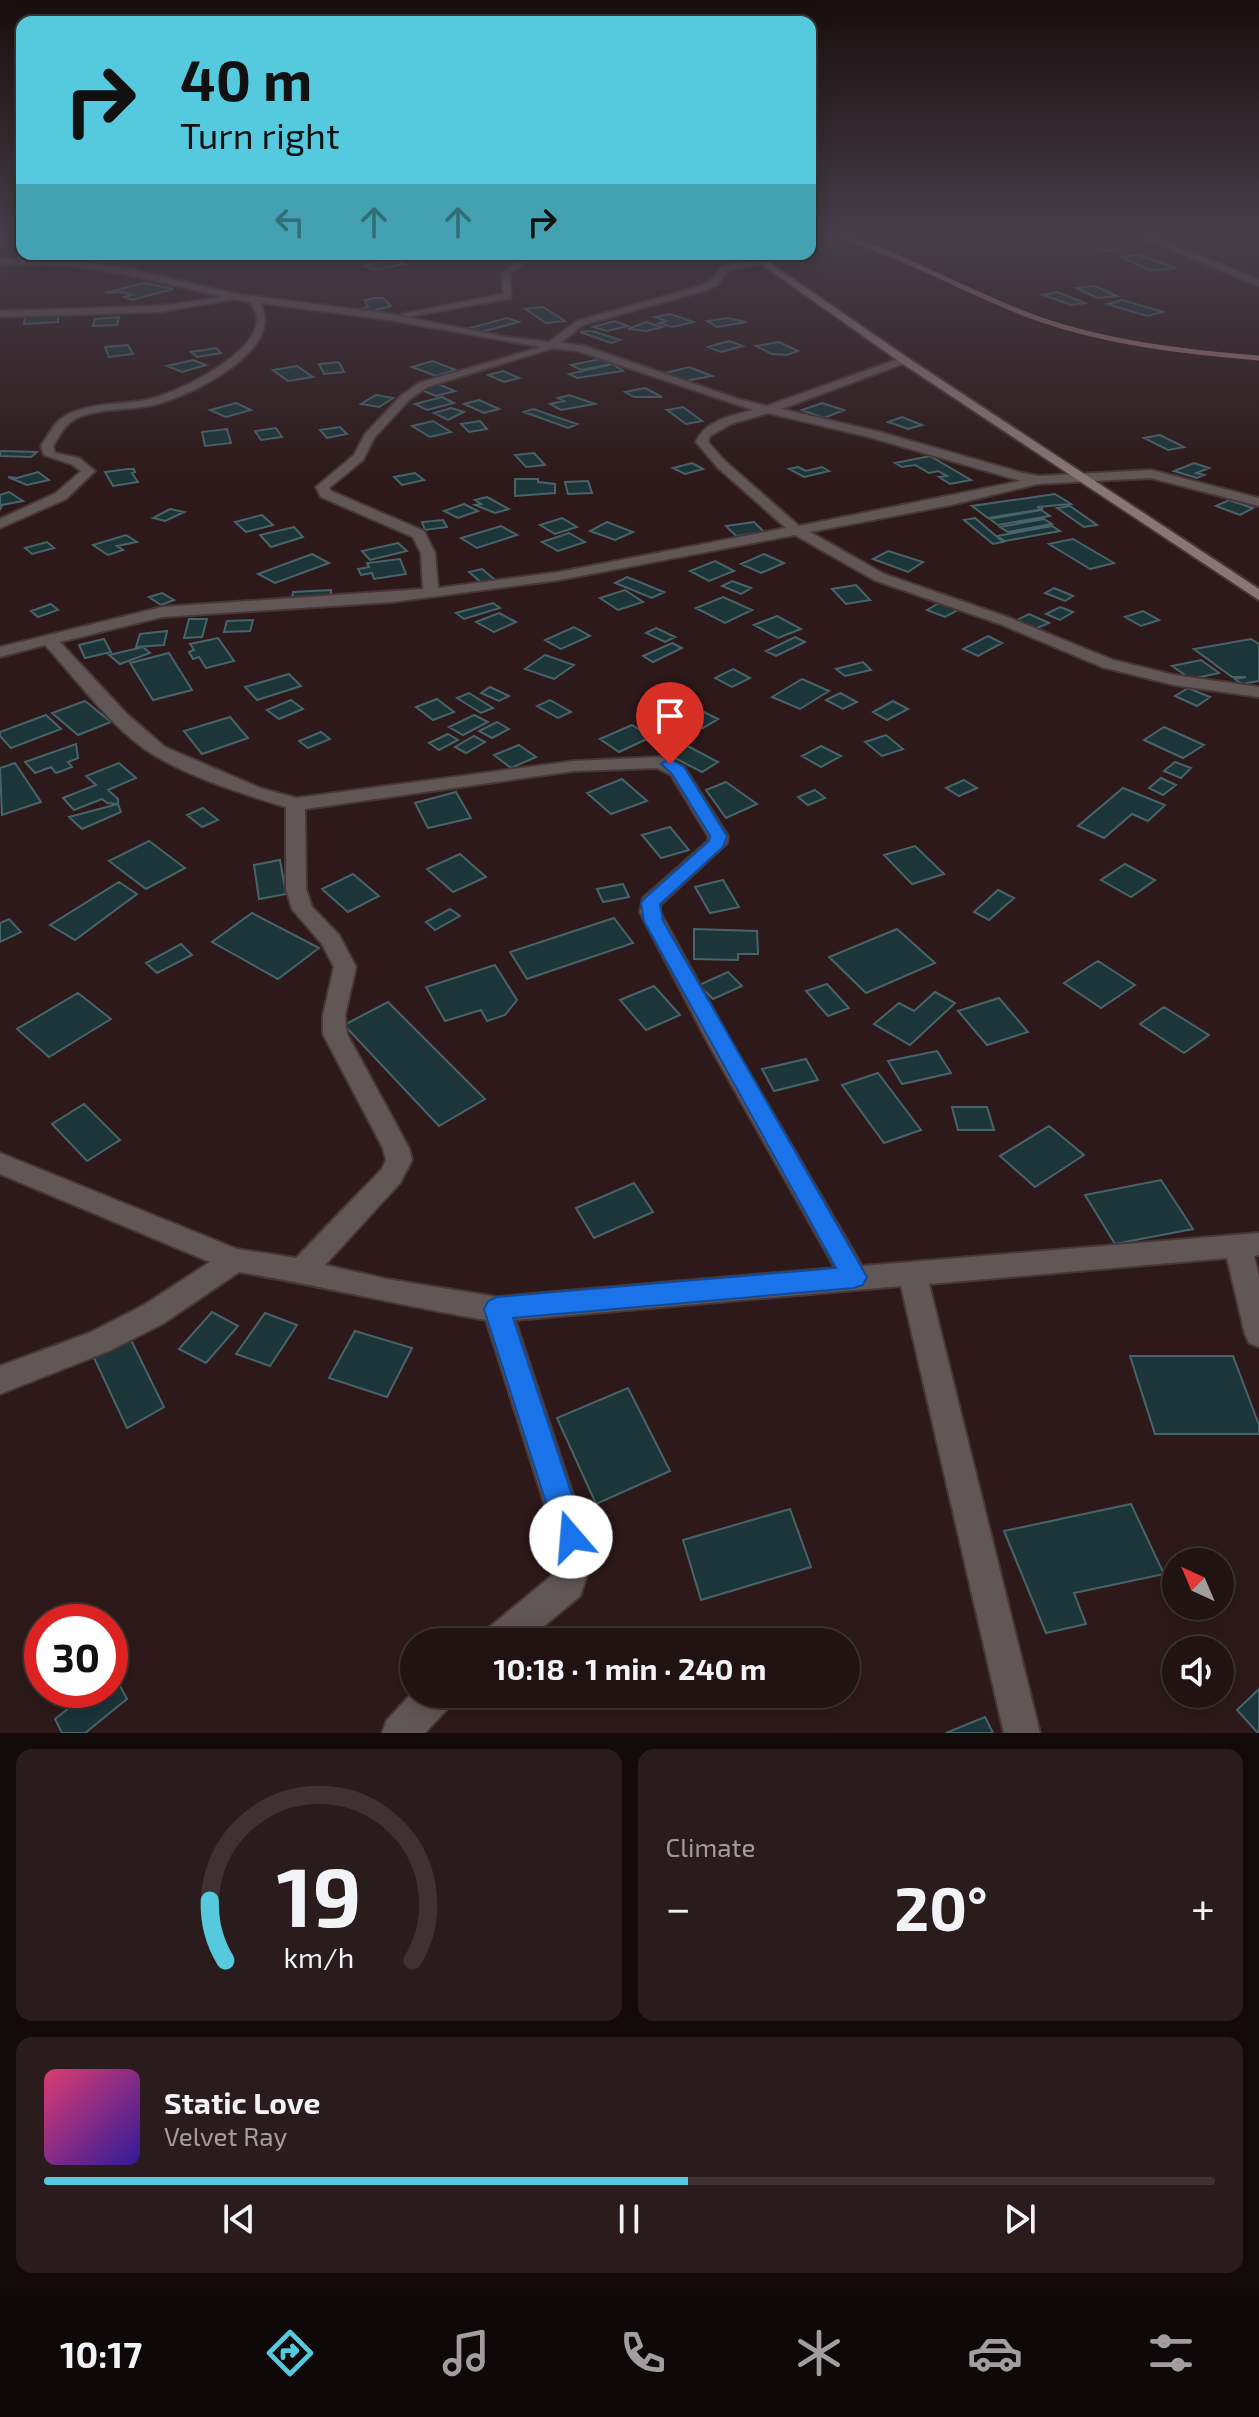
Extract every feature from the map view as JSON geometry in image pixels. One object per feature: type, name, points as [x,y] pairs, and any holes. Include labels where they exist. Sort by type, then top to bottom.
[{"type":"main road","points":[[843,318],[1259,596]]},
{"type":"street","points":[[0,524],[61,496],[89,471],[75,461],[50,455],[47,446],[63,422],[79,414],[159,400],[209,378],[254,341],[262,324],[261,318]]},
{"type":"street","points":[[394,318],[506,340],[555,344],[601,354],[709,394],[1039,480]]},
{"type":"street","points":[[431,594],[428,553],[419,534],[326,494],[322,487],[359,457],[369,437],[406,397],[423,385],[555,344],[567,329],[598,318]]},
{"type":"street","points":[[904,360],[851,375],[816,393],[769,410],[719,423],[705,434],[702,442],[721,464],[796,530],[879,577],[995,617],[1108,664],[1174,680],[1259,692]]},
{"type":"street","points":[[0,652],[162,612],[431,594],[559,576],[951,501],[1039,480],[1151,474],[1259,502]]},
{"type":"street","points":[[49,640],[121,718],[159,751],[253,792],[295,804],[574,766],[660,762],[678,771],[718,836],[717,843],[650,903],[650,912],[720,1043],[854,1277]]},
{"type":"street","points":[[295,804],[296,889],[302,909],[331,940],[345,967],[334,1015],[335,1034],[396,1148],[399,1160],[391,1176],[302,1271]]},
{"type":"street","points":[[0,1163],[235,1260],[302,1271],[387,1291],[497,1309],[1248,1245],[1259,1334]]},
{"type":"street","points":[[0,1380],[99,1342],[154,1314],[235,1260]]},
{"type":"street","points":[[912,1273],[1022,1733]]},
{"type":"street","points":[[497,1309],[571,1537],[575,1561],[568,1584],[515,1628]]},
{"type":"street","points":[[400,1733],[423,1708]]},
{"type":"building","points":[[25,318],[58,318],[58,322],[24,324]]},
{"type":"building","points":[[119,318],[117,325],[93,326],[95,319]]},
{"type":"building","points":[[507,318],[519,322],[481,332],[470,328]]},
{"type":"building","points":[[538,318],[560,318],[565,321],[546,323]]},
{"type":"building","points":[[657,318],[682,318],[694,322],[672,327],[659,323],[666,321]]},
{"type":"building","points":[[728,318],[746,322],[717,327],[707,321]]},
{"type":"building","points":[[614,321],[628,326],[607,331],[593,327]]},
{"type":"building","points":[[646,322],[662,327],[647,331],[628,329]]},
{"type":"building","points":[[580,332],[620,340],[611,343]]},
{"type":"building","points":[[729,341],[743,346],[721,352],[708,347]]},
{"type":"building","points":[[779,342],[798,351],[787,355],[772,354],[756,346]]},
{"type":"building","points":[[128,345],[133,354],[109,357],[105,347]]},
{"type":"building","points":[[216,348],[221,353],[197,357],[191,352]]},
{"type":"building","points":[[601,359],[611,364],[581,370],[571,365]]},
{"type":"building","points":[[193,360],[206,365],[182,372],[167,366]]},
{"type":"building","points":[[432,361],[456,370],[436,376],[412,367]]},
{"type":"building","points":[[339,362],[344,372],[324,374],[319,364]]},
{"type":"building","points":[[613,364],[623,371],[577,378],[569,374]]},
{"type":"building","points":[[297,366],[313,377],[288,381],[273,370]]},
{"type":"building","points":[[689,367],[712,376],[680,382],[662,374]]},
{"type":"building","points":[[503,371],[519,378],[504,382],[488,375]]},
{"type":"building","points":[[438,384],[455,391],[436,396],[419,389]]},
{"type":"building","points":[[645,388],[662,397],[634,397],[625,392]]},
{"type":"building","points":[[376,395],[393,398],[379,407],[361,404]]},
{"type":"building","points":[[569,395],[595,404],[561,410],[550,404],[564,401],[558,398]]},
{"type":"building","points":[[442,397],[454,403],[427,410],[415,404]]},
{"type":"building","points":[[479,400],[499,409],[484,413],[464,404]]},
{"type":"building","points":[[236,403],[251,410],[226,417],[210,410]]},
{"type":"building","points":[[822,403],[844,410],[824,418],[802,410]]},
{"type":"building","points":[[683,407],[702,421],[686,424],[667,410]]},
{"type":"building","points":[[451,408],[464,412],[448,420],[434,413]]},
{"type":"building","points":[[533,409],[577,424],[568,428],[524,412]]},
{"type":"building","points":[[902,417],[922,425],[908,429],[888,422]]},
{"type":"building","points":[[433,421],[451,432],[430,437],[412,426]]},
{"type":"building","points":[[480,421],[487,429],[469,432],[461,424]]},
{"type":"building","points":[[340,427],[347,434],[327,438],[320,430]]},
{"type":"building","points":[[276,428],[282,437],[261,440],[255,431]]},
{"type":"building","points":[[227,429],[231,443],[205,446],[202,432]]},
{"type":"building","points":[[1160,435],[1184,447],[1168,450],[1144,438]]},
{"type":"building","points":[[0,451],[37,452],[31,457],[0,456]]},
{"type":"building","points":[[534,453],[545,465],[526,467],[515,455]]},
{"type":"building","points":[[930,456],[971,480],[950,484],[939,477],[947,476],[938,471],[929,473],[915,465],[902,467],[895,463]]},
{"type":"building","points":[[692,463],[703,469],[685,474],[673,468]]},
{"type":"building","points":[[1194,463],[1209,468],[1196,473],[1204,475],[1197,478],[1174,471]]},
{"type":"building","points":[[798,467],[806,471],[822,467],[829,471],[804,477],[789,469]]},
{"type":"building","points":[[134,469],[132,473],[138,482],[113,486],[105,472]]},
{"type":"building","points":[[38,472],[49,480],[27,485],[8,477],[17,478]]},
{"type":"building","points":[[415,473],[424,480],[402,485],[394,477]]},
{"type":"building","points":[[515,479],[538,479],[538,482],[555,484],[555,493],[515,496]]},
{"type":"building","points":[[588,481],[592,493],[568,494],[565,482]]},
{"type":"building","points":[[9,492],[23,501],[2,505],[0,510],[0,495]]},
{"type":"building","points":[[1055,494],[1071,504],[1037,507],[1043,509],[988,518],[972,506]]},
{"type":"building","points":[[487,497],[509,509],[495,513],[475,505],[481,504],[475,500]]},
{"type":"building","points":[[1229,500],[1253,508],[1240,515],[1216,506]]},
{"type":"building","points":[[464,504],[478,511],[458,518],[444,511]]},
{"type":"building","points":[[1070,506],[1097,525],[1084,527],[1057,508]]},
{"type":"building","points":[[170,509],[184,512],[165,521],[153,518]]},
{"type":"building","points":[[1041,510],[1050,516],[998,525],[990,519]]},
{"type":"building","points":[[262,515],[273,525],[246,532],[235,522]]},
{"type":"building","points":[[562,518],[577,527],[555,534],[540,525]]},
{"type":"building","points":[[975,518],[1003,542],[993,544],[964,520]]},
{"type":"building","points":[[1044,519],[1052,524],[1008,532],[1000,527]]},
{"type":"building","points":[[443,520],[447,527],[425,530],[422,522]]},
{"type":"building","points":[[607,522],[633,532],[615,540],[590,531]]},
{"type":"building","points":[[754,522],[764,532],[736,536],[726,526]]},
{"type":"building","points":[[501,526],[517,535],[477,548],[461,538]]},
{"type":"building","points":[[1052,526],[1060,531],[1005,541],[997,536]]},
{"type":"building","points":[[294,527],[303,537],[271,547],[260,535]]},
{"type":"building","points":[[569,533],[585,542],[558,551],[542,542]]},
{"type":"building","points":[[126,535],[137,542],[117,546],[123,550],[108,555],[93,545]]},
{"type":"building","points":[[1073,539],[1114,563],[1090,569],[1049,544]]},
{"type":"building","points":[[47,542],[54,548],[32,554],[25,548]]},
{"type":"building","points":[[398,543],[407,551],[370,560],[362,551]]},
{"type":"building","points":[[888,551],[923,562],[908,572],[873,559]]},
{"type":"building","points":[[312,554],[329,563],[275,583],[258,574]]},
{"type":"building","points":[[764,554],[784,563],[761,573],[741,564]]},
{"type":"building","points":[[400,559],[406,574],[374,579],[372,573],[361,575],[358,569],[369,567],[367,563]]},
{"type":"building","points":[[715,561],[734,571],[709,581],[690,571]]},
{"type":"building","points":[[482,569],[494,579],[482,583],[469,572]]},
{"type":"building","points":[[627,577],[664,592],[652,598],[615,583]]},
{"type":"building","points":[[732,581],[751,588],[741,594],[722,586]]},
{"type":"building","points":[[856,585],[870,600],[846,604],[832,589]]},
{"type":"building","points":[[1054,588],[1073,596],[1065,601],[1045,593]]},
{"type":"building","points":[[331,590],[331,597],[292,599],[293,592]]},
{"type":"building","points":[[625,590],[643,602],[618,610],[600,598]]},
{"type":"building","points":[[162,593],[174,600],[161,605],[149,597]]},
{"type":"building","points":[[723,597],[752,610],[725,623],[696,608]]},
{"type":"building","points":[[941,602],[960,609],[945,617],[927,610]]},
{"type":"building","points":[[493,603],[500,608],[464,619],[456,613]]},
{"type":"building","points":[[51,604],[58,610],[38,617],[31,611]]},
{"type":"building","points":[[1060,607],[1073,612],[1060,620],[1046,614]]},
{"type":"building","points":[[1143,611],[1159,620],[1141,626],[1125,617]]},
{"type":"building","points":[[499,613],[516,622],[494,632],[476,622]]},
{"type":"building","points":[[1029,614],[1049,623],[1035,629],[1015,621]]},
{"type":"building","points":[[777,616],[801,629],[778,638],[754,625]]},
{"type":"building","points":[[189,619],[207,619],[202,637],[184,638]]},
{"type":"building","points":[[253,620],[250,631],[224,632],[227,621]]},
{"type":"building","points":[[574,627],[590,636],[561,649],[545,640]]},
{"type":"building","points":[[656,628],[675,637],[665,642],[646,633]]},
{"type":"building","points":[[167,631],[164,645],[136,647],[140,634]]},
{"type":"building","points":[[988,636],[1002,643],[978,656],[963,649]]},
{"type":"building","points":[[795,637],[805,642],[776,656],[766,651]]},
{"type":"building","points":[[218,638],[234,661],[206,668],[199,657],[193,659],[189,652],[194,650],[190,644]]},
{"type":"building","points":[[104,639],[111,652],[85,658],[79,645]]},
{"type":"building","points":[[1251,639],[1259,644],[1259,681],[1242,684],[1235,679],[1246,677],[1232,677],[1194,649]]},
{"type":"building","points":[[672,643],[682,648],[653,662],[643,656]]},
{"type":"building","points":[[143,647],[150,653],[120,664],[109,655]]},
{"type":"building","points":[[169,653],[192,690],[153,700],[130,663]]},
{"type":"building","points":[[545,655],[574,665],[554,679],[525,669]]},
{"type":"building","points":[[1201,660],[1219,673],[1191,679],[1172,666]]},
{"type":"building","points":[[863,662],[871,670],[845,676],[836,669]]},
{"type":"building","points":[[733,669],[750,678],[732,687],[715,678]]},
{"type":"building","points":[[289,674],[301,686],[257,700],[245,687]]},
{"type":"building","points":[[802,679],[829,691],[800,709],[772,697]]},
{"type":"building","points":[[490,687],[509,696],[499,701],[481,693]]},
{"type":"building","points":[[1188,688],[1210,697],[1197,706],[1175,696]]},
{"type":"building","points":[[469,693],[493,708],[481,713],[457,698]]},
{"type":"building","points":[[840,693],[857,702],[843,709],[826,700]]},
{"type":"building","points":[[437,699],[454,712],[433,720],[416,707]]},
{"type":"building","points":[[291,700],[303,709],[279,719],[267,710]]},
{"type":"building","points":[[550,700],[571,712],[558,718],[537,706]]},
{"type":"building","points":[[85,701],[111,722],[78,735],[52,713]]},
{"type":"building","points":[[893,701],[908,709],[887,720],[873,712]]},
{"type":"building","points":[[704,712],[718,719],[703,728],[689,721]]},
{"type":"building","points":[[46,715],[61,729],[11,748],[0,736],[0,732]]},
{"type":"building","points":[[474,715],[488,722],[463,735],[449,727]]},
{"type":"building","points":[[230,717],[248,738],[202,754],[184,731]]},
{"type":"building","points":[[497,722],[509,729],[492,738],[479,731]]},
{"type":"building","points":[[632,725],[651,737],[619,752],[600,739]]},
{"type":"building","points":[[1164,727],[1204,745],[1183,758],[1144,740]]},
{"type":"building","points":[[321,732],[330,739],[308,748],[299,741]]},
{"type":"building","points":[[448,734],[458,740],[439,750],[429,743]]},
{"type":"building","points":[[886,735],[903,749],[882,756],[865,742]]},
{"type":"building","points":[[474,736],[485,742],[466,753],[455,747]]},
{"type":"building","points":[[680,742],[718,762],[702,772],[663,752]]},
{"type":"building","points":[[76,744],[78,758],[68,762],[72,767],[56,773],[51,767],[35,773],[25,762]]},
{"type":"building","points":[[519,745],[536,757],[511,768],[494,755]]},
{"type":"building","points":[[821,746],[841,756],[821,767],[802,756]]},
{"type":"building","points":[[1175,762],[1191,768],[1181,778],[1164,771]]},
{"type":"building","points":[[15,763],[41,802],[2,815],[0,768]]},
{"type":"building","points":[[119,763],[136,778],[108,790],[118,799],[118,804],[102,799],[74,810],[63,798],[96,785],[86,776]]},
{"type":"building","points":[[1161,778],[1176,785],[1163,795],[1149,788]]},
{"type":"building","points":[[622,779],[647,801],[611,814],[587,793]]},
{"type":"building","points":[[964,780],[977,788],[959,796],[946,788]]},
{"type":"building","points":[[726,782],[757,804],[726,818],[706,790]]},
{"type":"building","points":[[1123,788],[1165,805],[1148,821],[1132,814],[1104,838],[1078,826]]},
{"type":"building","points":[[815,790],[825,798],[808,805],[798,797]]},
{"type":"building","points":[[456,792],[471,818],[428,828],[415,803]]},
{"type":"building","points":[[118,804],[121,812],[82,829],[69,817]]},
{"type":"building","points":[[203,808],[218,820],[202,827],[187,815]]},
{"type":"building","points":[[670,827],[689,850],[661,858],[642,835]]},
{"type":"building","points":[[149,841],[185,868],[146,889],[109,861]]},
{"type":"building","points":[[915,846],[944,874],[912,884],[884,855]]},
{"type":"building","points":[[460,854],[486,877],[453,892],[427,869]]},
{"type":"building","points":[[280,860],[286,894],[259,899],[254,865]]},
{"type":"building","points":[[1125,864],[1155,880],[1131,897],[1101,880]]},
{"type":"building","points":[[353,874],[379,896],[348,912],[322,889]]},
{"type":"building","points":[[723,880],[739,907],[710,913],[695,887]]},
{"type":"building","points":[[119,882],[137,894],[75,940],[50,925]]},
{"type":"building","points":[[623,884],[629,897],[603,902],[597,889]]},
{"type":"building","points":[[998,890],[1014,898],[989,920],[974,912]]},
{"type":"building","points":[[450,909],[460,916],[435,930],[426,922]]},
{"type":"building","points":[[252,913],[319,948],[278,979],[212,942]]},
{"type":"building","points":[[614,918],[633,943],[527,979],[510,952]]},
{"type":"building","points":[[9,919],[21,932],[0,942],[0,923]]},
{"type":"building","points":[[694,929],[757,931],[758,954],[738,954],[738,960],[694,959]]},
{"type":"building","points":[[897,929],[935,963],[866,993],[829,957]]},
{"type":"building","points":[[181,944],[192,955],[157,973],[146,963]]},
{"type":"building","points":[[1098,961],[1135,985],[1101,1008],[1064,983]]},
{"type":"building","points":[[495,965],[517,1000],[505,1015],[487,1021],[481,1010],[445,1021],[426,987]]},
{"type":"building","points":[[728,972],[742,986],[713,999],[699,985]]},
{"type":"building","points":[[827,984],[849,1008],[828,1016],[806,991]]},
{"type":"building","points":[[654,986],[680,1015],[646,1030],[620,1000]]},
{"type":"building","points":[[935,992],[955,1003],[910,1045],[874,1024],[899,1003],[914,1011]]},
{"type":"building","points":[[78,993],[111,1019],[49,1057],[17,1029]]},
{"type":"building","points":[[999,998],[1028,1032],[987,1045],[958,1011]]},
{"type":"building","points":[[388,1002],[485,1099],[439,1126],[344,1025]]},
{"type":"building","points":[[1164,1007],[1209,1035],[1184,1053],[1140,1024]]},
{"type":"building","points":[[937,1051],[951,1073],[902,1084],[888,1061]]},
{"type":"building","points":[[806,1059],[818,1080],[774,1091],[762,1069]]},
{"type":"building","points":[[878,1073],[921,1130],[884,1143],[842,1085]]},
{"type":"building","points":[[84,1104],[120,1140],[87,1161],[52,1124]]},
{"type":"building","points":[[952,1107],[987,1107],[994,1130],[958,1130]]},
{"type":"building","points":[[1049,1126],[1084,1155],[1035,1187],[1000,1156]]},
{"type":"building","points":[[1161,1180],[1193,1229],[1115,1244],[1085,1195]]},
{"type":"building","points":[[634,1183],[653,1212],[594,1238],[576,1208]]},
{"type":"building","points":[[212,1312],[238,1326],[206,1363],[179,1349]]},
{"type":"building","points":[[265,1313],[297,1325],[270,1366],[236,1354]]},
{"type":"building","points":[[355,1331],[412,1348],[387,1397],[329,1378]]},
{"type":"building","points":[[130,1338],[164,1407],[127,1428],[94,1358]]},
{"type":"building","points":[[1130,1356],[1233,1356],[1259,1425],[1259,1434],[1155,1434]]},
{"type":"building","points":[[628,1388],[670,1471],[596,1504],[557,1418]]},
{"type":"building","points":[[1131,1504],[1162,1574],[1074,1593],[1086,1624],[1046,1633],[1004,1531]]},
{"type":"building","points":[[790,1509],[811,1567],[701,1600],[683,1540]]},
{"type":"building","points":[[1259,1689],[1259,1733],[1258,1733],[1237,1710]]},
{"type":"building","points":[[69,1708],[116,1708],[85,1733],[62,1733],[55,1719]]},
{"type":"building","points":[[985,1717],[993,1733],[946,1733]]},
{"type":"waterway","points":[[1036,318],[1090,334],[1146,345],[1259,358]]},
{"type":"route","points":[[571,1537],[497,1309],[854,1277],[653,921],[650,903],[711,849],[717,843],[718,836],[678,771],[670,764]]}]
